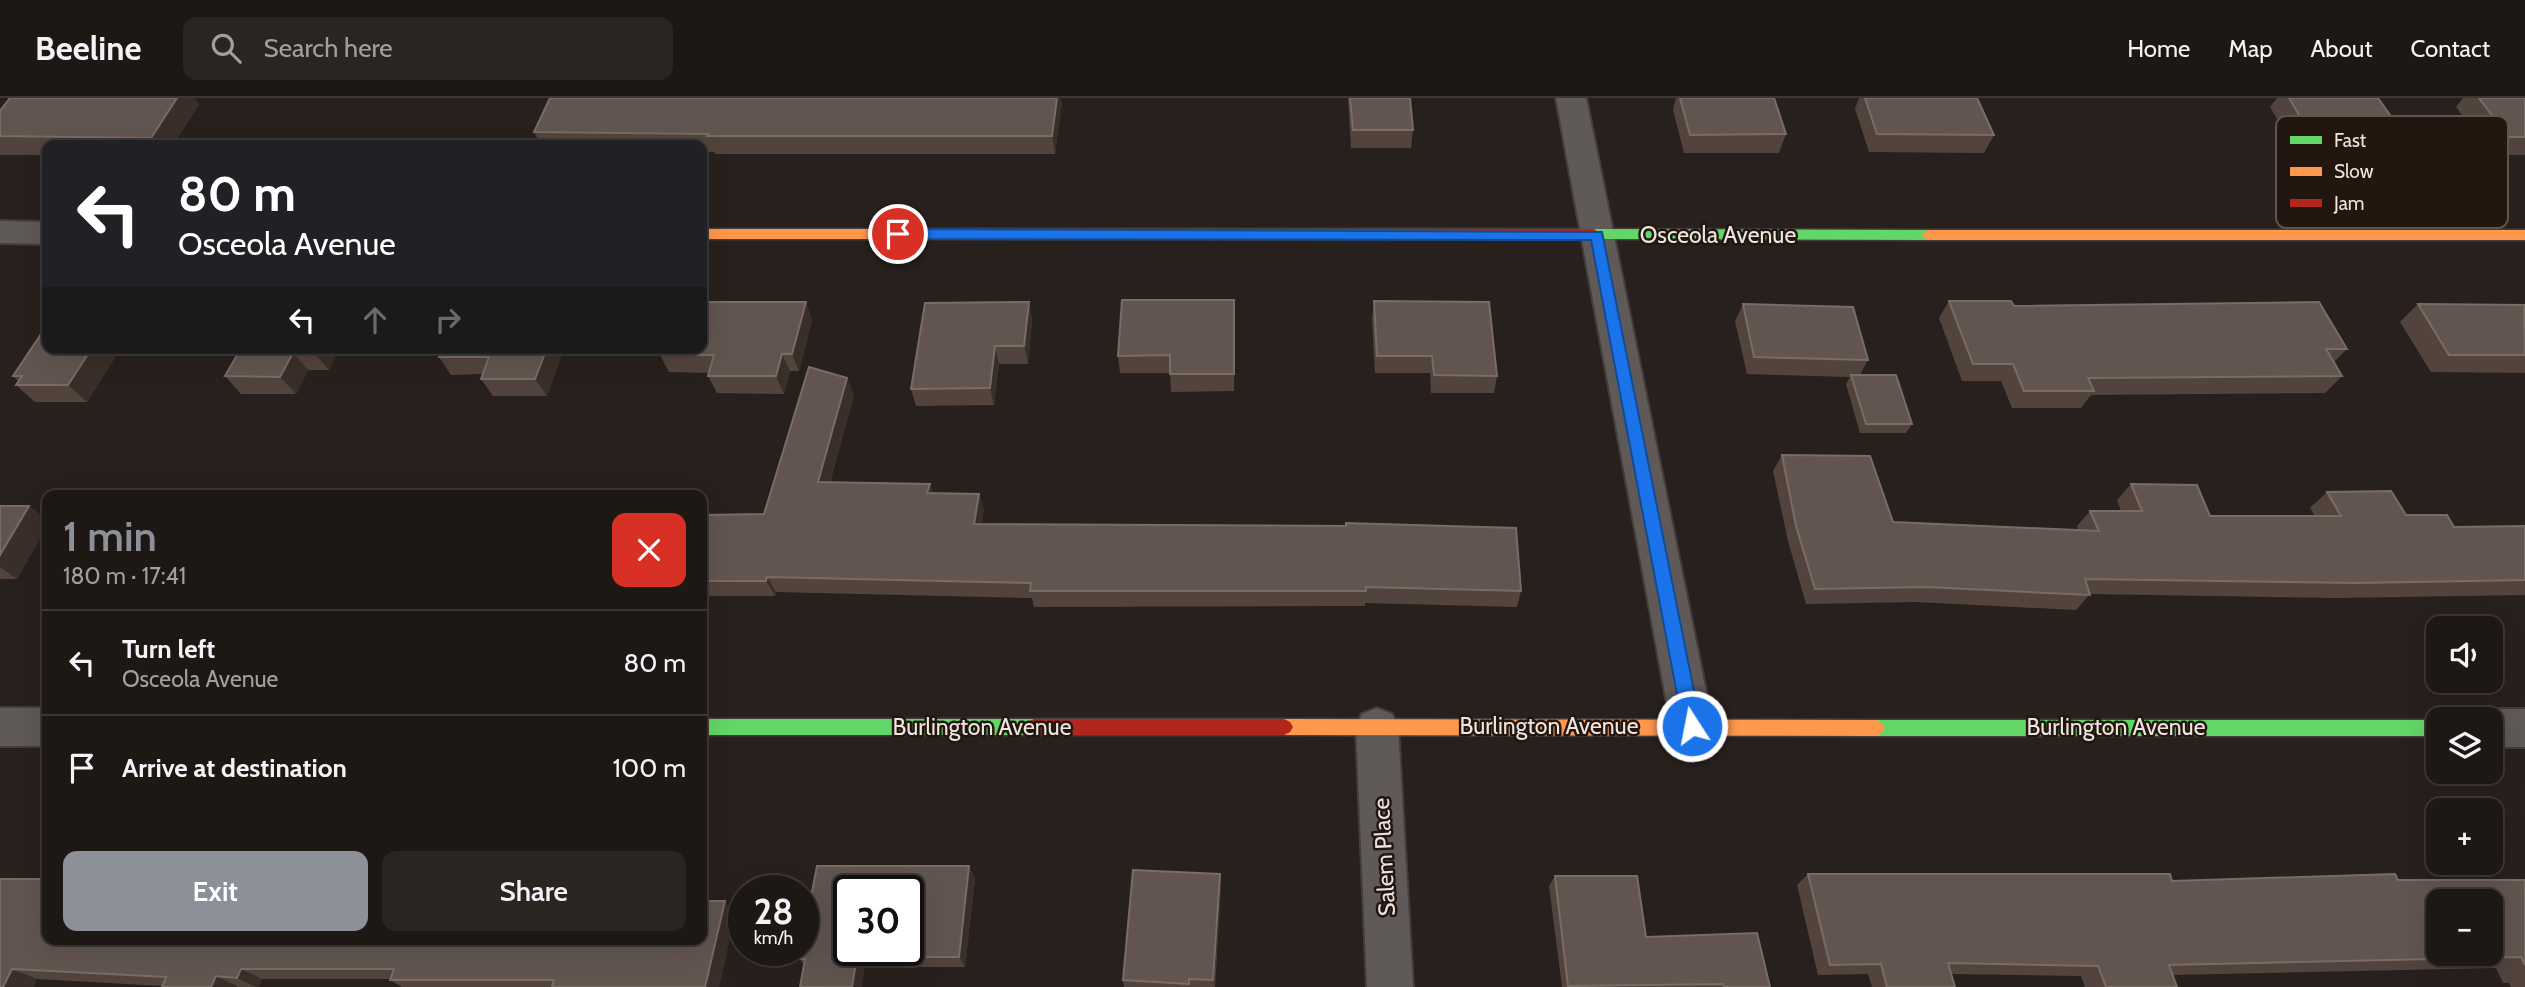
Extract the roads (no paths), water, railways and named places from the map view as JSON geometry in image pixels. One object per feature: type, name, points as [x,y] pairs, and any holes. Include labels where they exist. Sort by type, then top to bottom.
[{"type":"street","points":[[1571,98],[1692,726]]},
{"type":"street","points":[[0,232],[42,233]]},
{"type":"street","name":"Osceola Avenue","points":[[707,234],[2525,235]]},
{"type":"street","points":[[0,727],[42,727]]},
{"type":"street","name":"Burlington Avenue","points":[[707,727],[2426,728]]},
{"type":"street","name":"Salem Place","points":[[1377,727],[1390,987]]},
{"type":"street","points":[[2503,728],[2525,728]]}]
